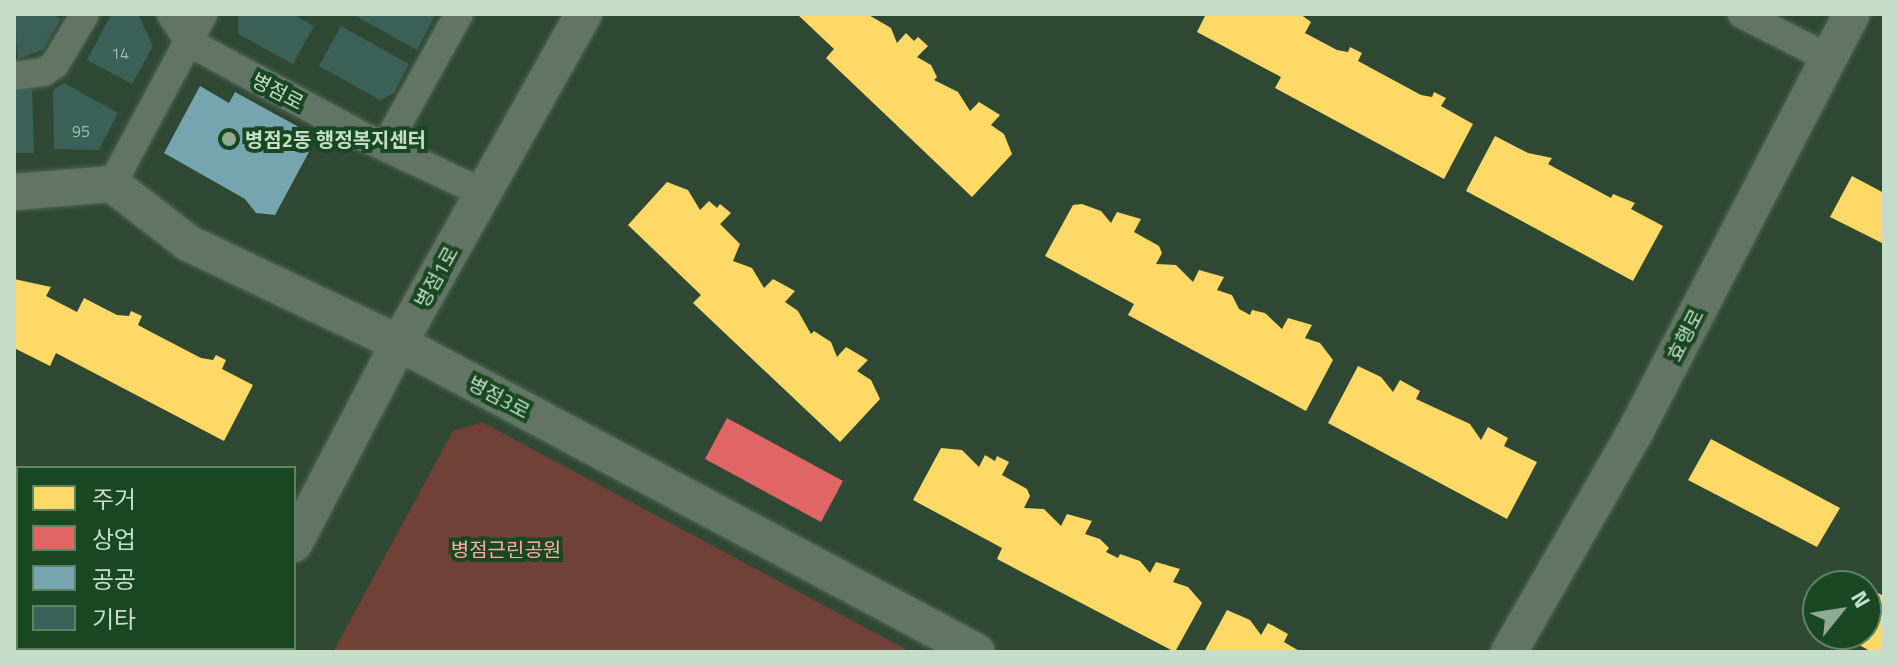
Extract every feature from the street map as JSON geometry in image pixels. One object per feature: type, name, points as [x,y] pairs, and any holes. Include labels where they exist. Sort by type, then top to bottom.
[{"type":"street","points":[[14,76],[44,72],[55,64],[85,14]]},
{"type":"street","name":"병점로","points":[[171,14],[190,43],[483,193]]},
{"type":"street","points":[[14,192],[112,184],[203,14]]},
{"type":"street","points":[[386,145],[459,14]]},
{"type":"street","name":"병점1로","points":[[296,540],[399,343],[584,14]]},
{"type":"street","points":[[1742,14],[1828,58]]},
{"type":"street","name":"효행로","points":[[1509,652],[1634,434],[1852,14]]},
{"type":"street","name":"병점3로","points":[[112,184],[188,243],[399,343],[977,652]]},
{"type":"green space","name":"병점근린공원","points":[[482,422],[911,652],[333,652],[453,431]]},
{"type":"building: 주거","points":[[797,14],[867,14],[891,28],[897,43],[906,33],[914,41],[918,37],[928,46],[917,57],[931,65],[937,77],[934,80],[958,92],[970,111],[979,102],[1000,115],[991,125],[1004,134],[1012,154],[972,197],[826,58],[834,49]]},
{"type":"building: 주거","points":[[1206,14],[1300,14],[1311,22],[1305,33],[1337,50],[1348,52],[1350,47],[1362,53],[1358,61],[1421,95],[1432,97],[1434,92],[1446,98],[1441,106],[1473,124],[1444,179],[1275,88],[1281,77],[1197,32]]},
{"type":"building: 주거","points":[[1495,136],[1528,153],[1552,158],[1548,164],[1611,198],[1613,194],[1635,203],[1631,209],[1663,226],[1633,281],[1466,191]]},
{"type":"building: 주거","points":[[1852,176],[1884,193],[1884,244],[1830,217]]},
{"type":"building: 주거","points":[[667,182],[688,190],[700,210],[709,201],[717,208],[720,204],[731,213],[720,224],[740,244],[733,261],[752,268],[764,288],[773,279],[795,291],[785,302],[798,311],[811,334],[814,331],[831,342],[837,357],[846,347],[868,360],[857,371],[871,380],[880,399],[840,442],[693,303],[701,295],[628,225]]},
{"type":"building: 주거","points":[[1082,204],[1101,211],[1111,223],[1117,212],[1141,219],[1134,232],[1159,246],[1162,253],[1156,264],[1176,265],[1193,282],[1199,270],[1224,277],[1217,290],[1232,295],[1239,309],[1250,315],[1252,310],[1265,313],[1282,329],[1288,318],[1312,325],[1305,338],[1320,343],[1333,360],[1306,411],[1128,315],[1134,304],[1045,256],[1073,205]]},
{"type":"building: 주거","points":[[14,279],[51,287],[46,296],[77,312],[84,298],[117,315],[129,316],[131,311],[142,316],[138,325],[201,358],[213,360],[216,355],[226,360],[222,369],[253,385],[224,441],[56,353],[50,366],[14,348]]},
{"type":"building: 주거","points":[[1358,366],[1381,377],[1393,392],[1400,380],[1420,391],[1416,399],[1470,424],[1481,440],[1488,427],[1508,438],[1504,446],[1537,462],[1507,519],[1328,423]]},
{"type":"building: 주거","points":[[1711,439],[1840,508],[1817,547],[1688,480]]},
{"type":"building: 주거","points":[[941,448],[962,450],[979,467],[985,455],[995,461],[997,456],[1009,462],[1002,475],[1027,489],[1030,496],[1024,508],[1044,509],[1061,526],[1067,514],[1092,521],[1085,534],[1100,539],[1109,548],[1106,552],[1118,558],[1120,554],[1140,561],[1150,573],[1156,562],[1180,569],[1173,582],[1188,587],[1202,603],[1175,652],[997,559],[1002,548],[913,500]]},
{"type":"building: 주거","points":[[14,554],[16,628],[14,627]]},
{"type":"building: 주거","points":[[1882,595],[1884,652],[1868,650],[1882,650]]},
{"type":"building: 주거","points":[[1227,610],[1250,620],[1261,635],[1268,623],[1288,634],[1284,642],[1301,652],[1204,652]]},
{"type":"building: 상업","points":[[727,418],[843,481],[821,522],[705,459]]},
{"type":"building: 공공","points":[[200,86],[229,103],[235,92],[317,137],[275,215],[256,213],[245,199],[164,153]]},
{"type":"building: 기타","points":[[14,14],[52,14],[61,19],[43,50],[18,59]]},
{"type":"building: 기타","points":[[138,14],[153,46],[132,84],[87,60],[111,15]]},
{"type":"building: 기타","points":[[238,14],[292,14],[314,26],[293,64],[238,34]]},
{"type":"building: 기타","points":[[352,14],[436,14],[417,50]]},
{"type":"building: 기타","points":[[341,26],[409,64],[394,93],[380,100],[319,66]]},
{"type":"building: 기타","points":[[64,83],[118,113],[99,150],[54,149],[53,90]]},
{"type":"building: 기타","points":[[32,88],[34,153],[14,153],[14,89]]},
{"type":"place","name":"병점2동 행정복지센터","points":[[229,139]]}]
